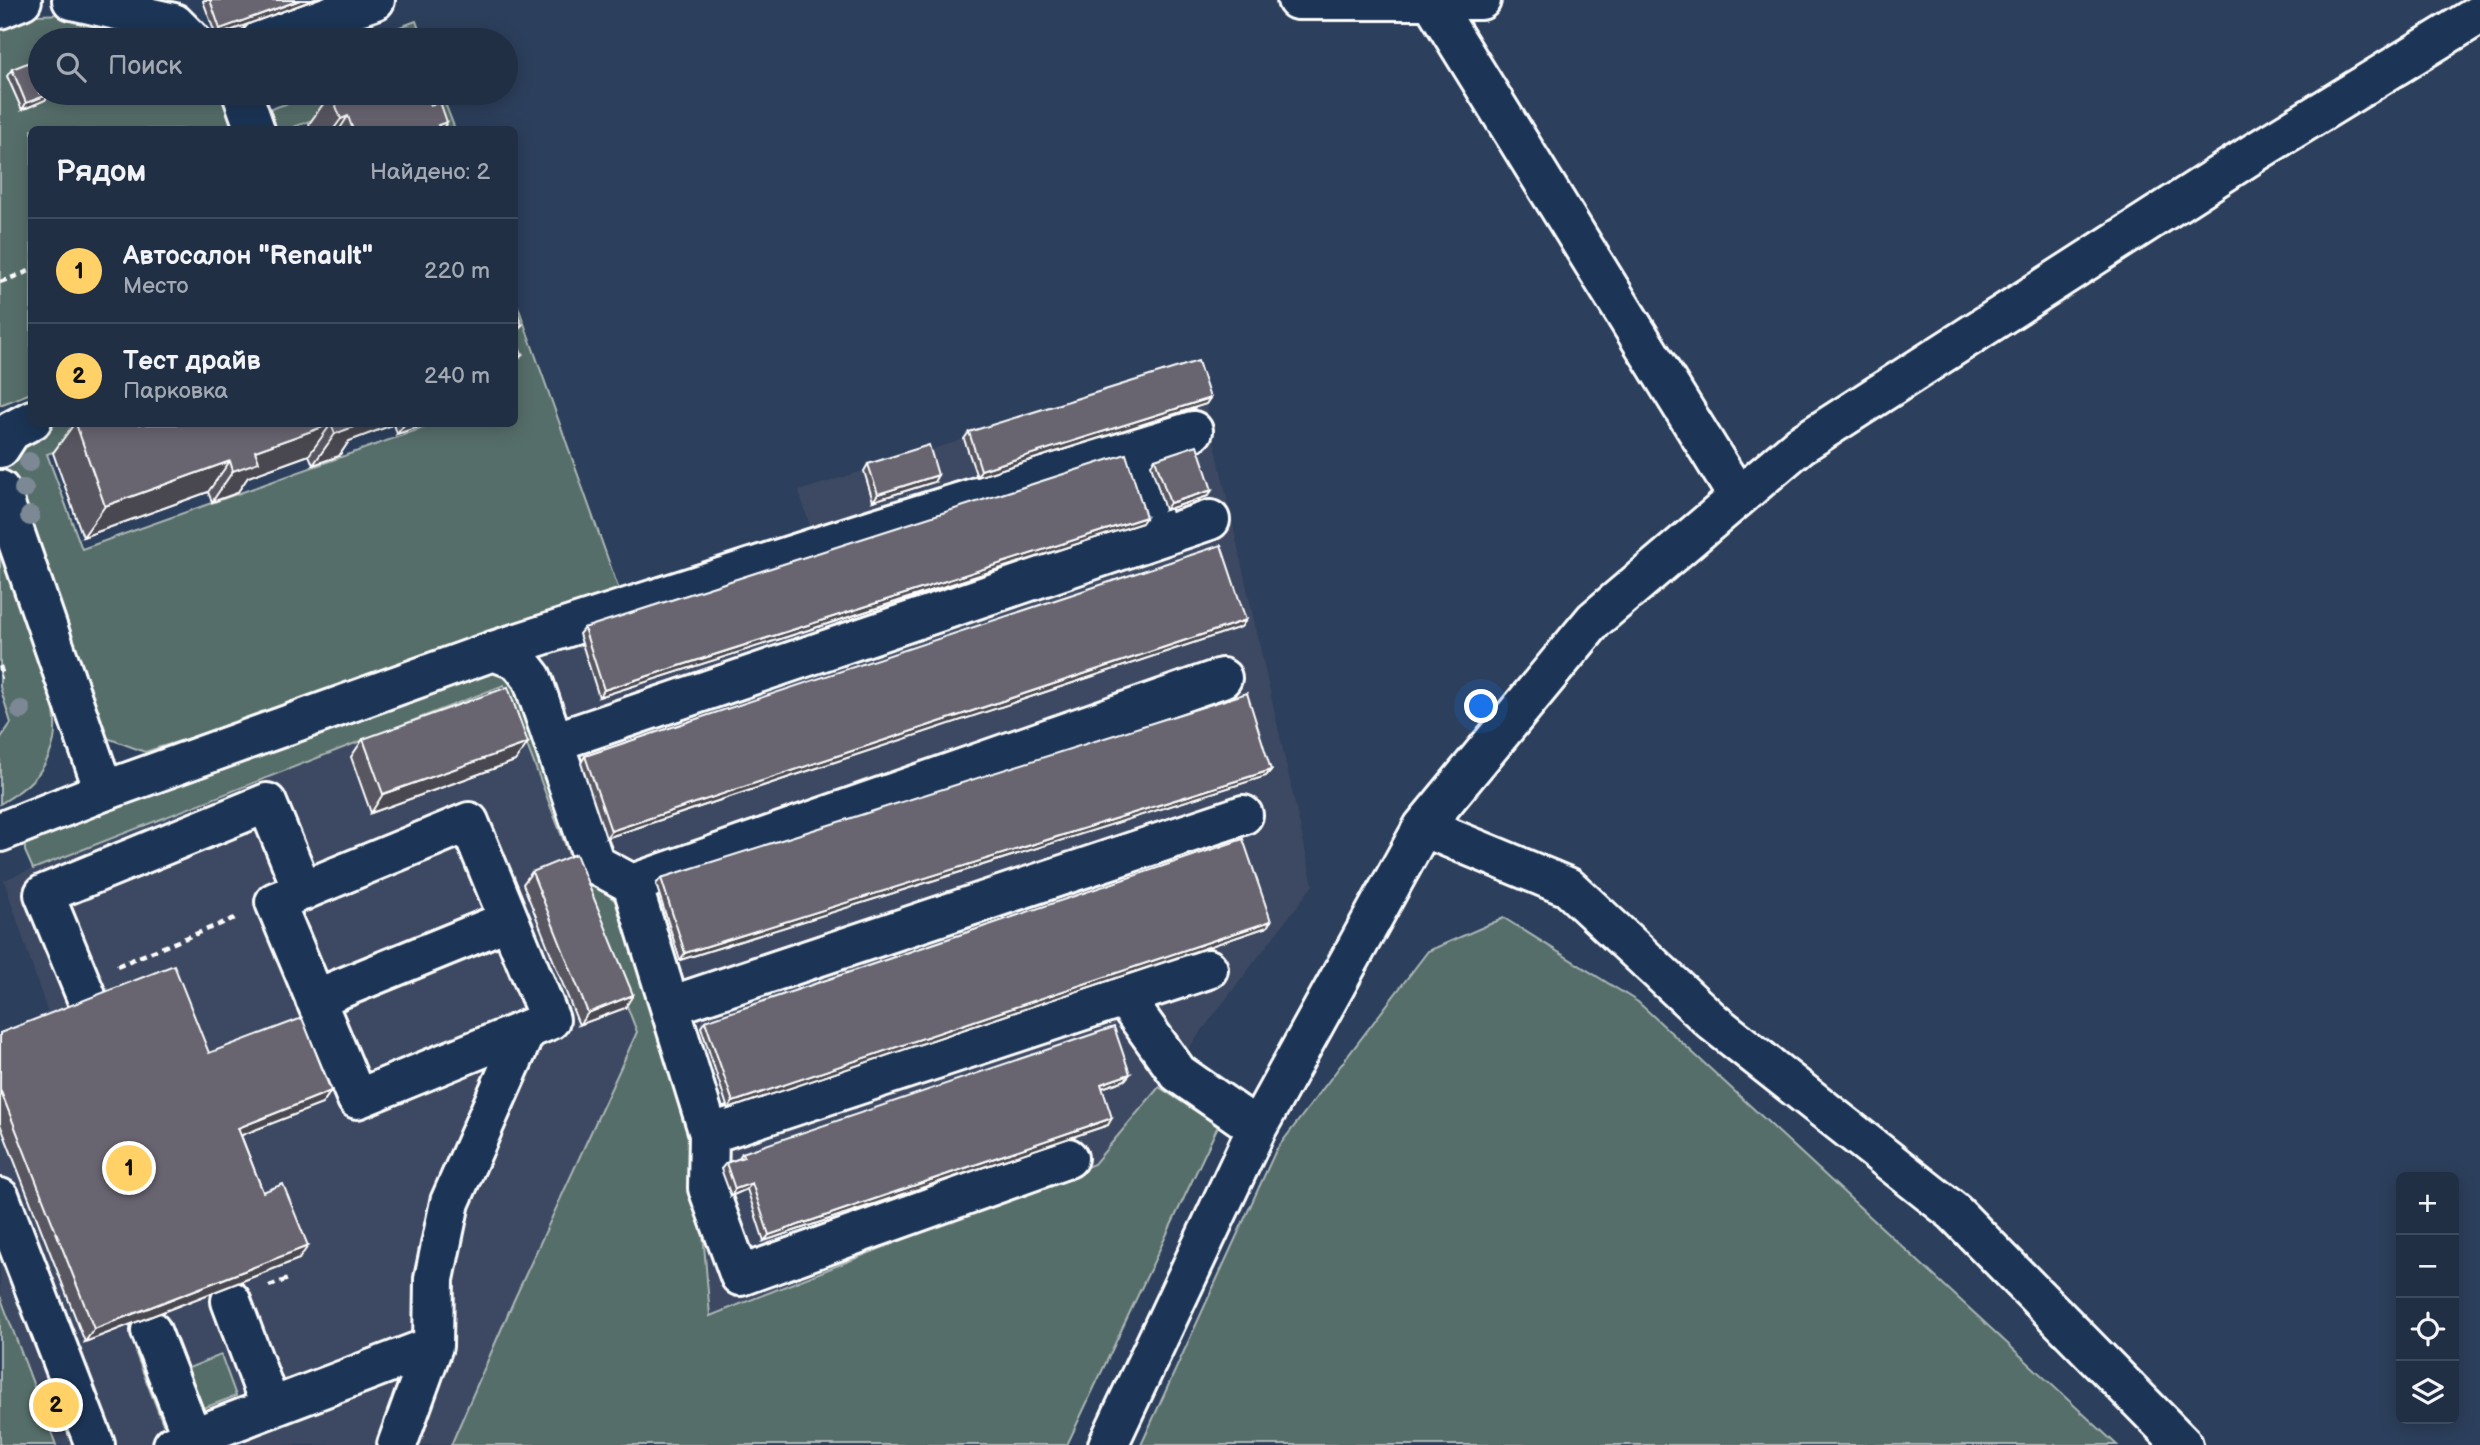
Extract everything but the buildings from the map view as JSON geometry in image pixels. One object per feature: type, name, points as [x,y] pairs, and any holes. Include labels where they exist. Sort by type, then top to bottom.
[{"type":"street","points":[[0,9],[22,0]]},
{"type":"street","points":[[295,28],[375,0]]},
{"type":"street","points":[[1297,0],[1481,0]]},
{"type":"street","points":[[82,1],[178,21]]},
{"type":"street","points":[[1432,1],[1738,497]]},
{"type":"street","points":[[1108,1445],[1257,1128],[1423,827],[1594,620],[1800,445],[2254,153],[2480,14]]},
{"type":"street","points":[[247,105],[254,126]]},
{"type":"street","points":[[0,449],[11,431],[28,421]]},
{"type":"street","points":[[0,832],[104,791],[493,651],[876,528],[1193,431]]},
{"type":"street","points":[[1129,451],[1159,537]]},
{"type":"street","points":[[0,490],[104,791]]},
{"type":"street","points":[[554,742],[1210,520]]},
{"type":"street","points":[[493,651],[518,660],[532,678],[594,864],[632,884],[709,1134],[708,1188],[740,1276],[1068,1158]]},
{"type":"street","points":[[632,884],[1222,678]]},
{"type":"street","points":[[83,989],[44,894],[267,803],[289,896],[315,999],[357,1099],[550,1020],[469,822],[289,896]]},
{"type":"street","points":[[670,1006],[1243,816]]},
{"type":"street","points":[[1423,827],[1569,887],[1713,1022],[1954,1212],[2183,1445]]},
{"type":"street","points":[[315,999],[509,920]]},
{"type":"street","points":[[709,1134],[1209,969]]},
{"type":"street","points":[[1123,996],[1178,1073],[1257,1128]]},
{"type":"street","points":[[397,1445],[433,1346],[434,1279],[450,1202],[526,1030]]},
{"type":"street","points":[[0,1198],[95,1445]]},
{"type":"street","points":[[231,1301],[271,1408]]},
{"type":"street","points":[[151,1331],[183,1441],[433,1346]]},
{"type":"path","points":[[0,282],[28,272]]},
{"type":"path","points":[[0,666],[3,676],[0,677]]},
{"type":"path","points":[[83,989],[289,896]]},
{"type":"shaded area","points":[[1194,367],[1206,404],[1313,885],[1159,1087],[1094,1164],[710,1316],[695,1137],[584,875],[520,691],[492,671],[812,532],[799,491]]},
{"type":"shaded area","points":[[504,685],[637,1032],[451,1445],[0,1445],[0,1035],[49,1017],[4,880]]},
{"type":"green space","points":[[67,14],[121,28],[28,28],[28,105],[231,105],[239,126],[28,126],[28,394],[0,405],[0,27],[36,15]]},
{"type":"green space","points":[[416,21],[419,28],[397,28]]},
{"type":"green space","points":[[282,105],[355,105],[296,126],[268,126],[262,112]]},
{"type":"green space","points":[[410,105],[446,105],[454,126],[418,126]]},
{"type":"green space","points":[[518,306],[620,593],[471,648],[145,752],[99,735],[0,477],[0,467],[15,438],[48,427],[78,427],[84,441],[47,454],[82,549],[426,427],[518,427]]},
{"type":"green space","points":[[0,526],[45,664],[55,719],[51,751],[41,770],[19,792],[0,804],[0,739],[11,723],[0,687]]},
{"type":"green space","points":[[492,671],[520,691],[584,875],[618,903],[695,1137],[710,1316],[1094,1164],[1159,1087],[1218,1126],[1067,1445],[451,1445],[637,1032],[504,685],[33,869],[25,851],[25,840]]},
{"type":"green space","points":[[1504,918],[1638,1002],[2117,1445],[1141,1445],[1276,1150],[1428,951]]},
{"type":"green space","points":[[0,1296],[56,1445],[0,1445]]},
{"type":"green space","points":[[153,1347],[179,1418],[163,1424],[136,1354]]},
{"type":"green space","points":[[221,1355],[236,1396],[201,1409],[186,1369]]},
{"type":"place","name":"Автосалон \"Renault\"","points":[[129,1168]]},
{"type":"place","name":"Тест драйв","points":[[56,1405]]}]
